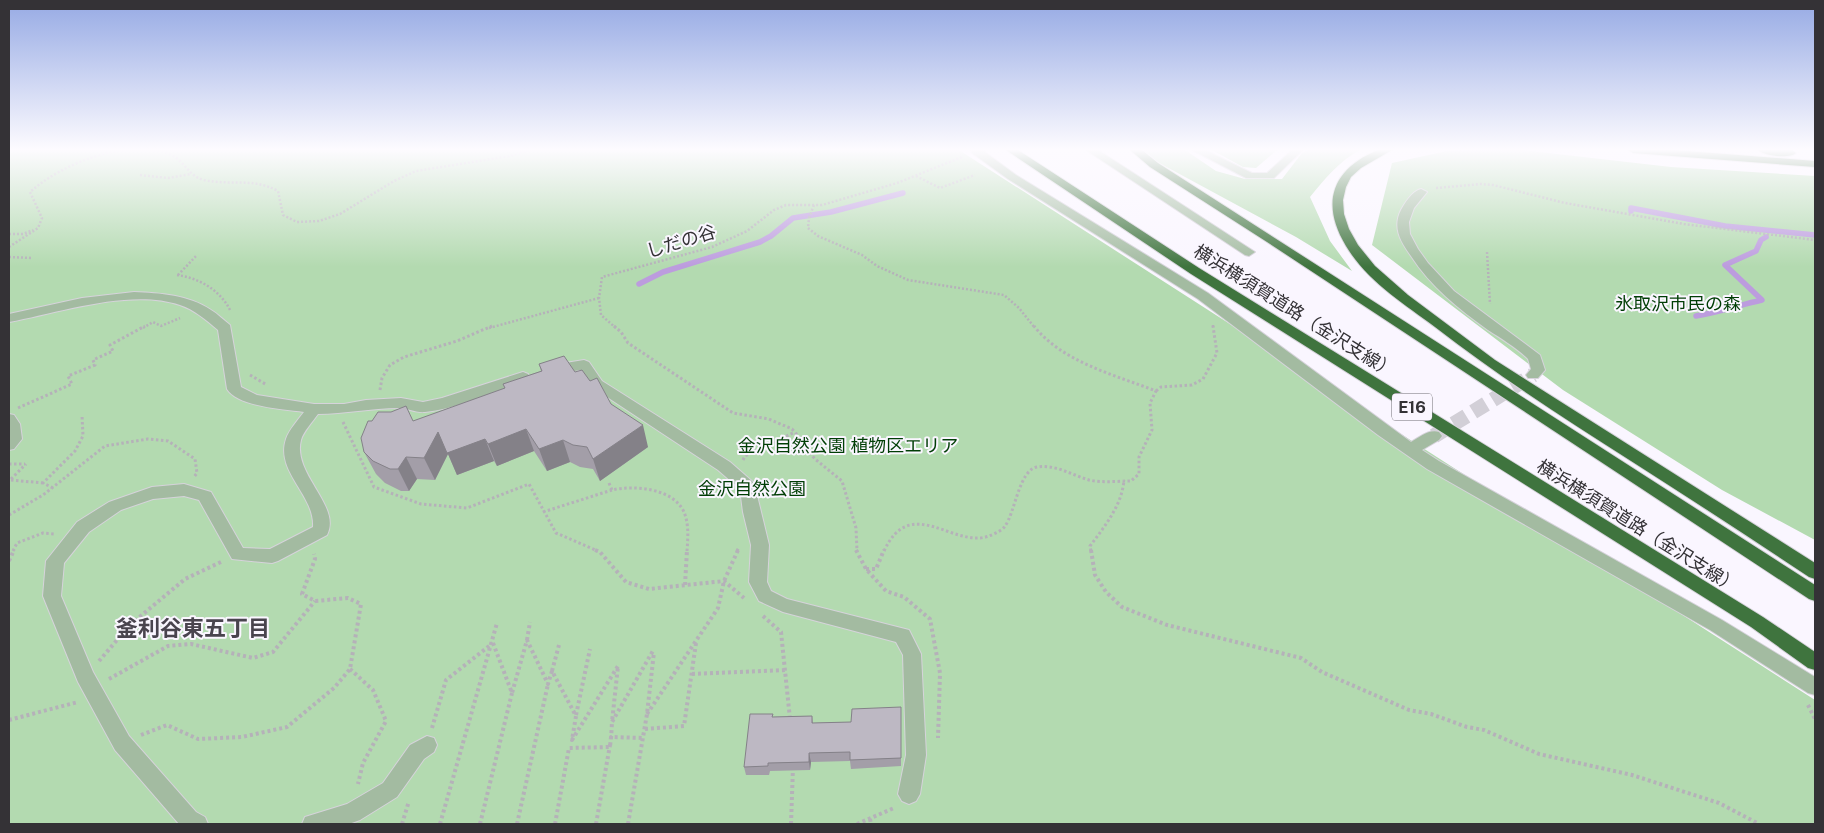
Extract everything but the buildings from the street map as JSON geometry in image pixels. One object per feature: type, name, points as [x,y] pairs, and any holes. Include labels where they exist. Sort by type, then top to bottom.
[{"type":"highway","name":"横浜横須賀道路（金沢支線）","points":[[1069,189],[1195,271],[1683,576],[1815,662]]},
{"type":"highway","points":[[1192,189],[1815,594]]},
{"type":"highway","points":[[1338,189],[1337,210],[1343,231],[1368,266],[1394,289],[1489,362],[1815,572]]},
{"type":"lane","points":[[1030,189],[1203,296],[1383,432],[1433,465],[1716,625],[1815,687]]},
{"type":"lane","points":[[1151,189],[1249,252]]},
{"type":"lane","points":[[1421,192],[1410,203],[1403,217],[1404,235],[1424,266],[1465,309],[1492,326],[1535,358],[1538,370],[1533,375]]},
{"type":"lane","points":[[9,318],[99,300],[134,296],[174,299],[200,309],[225,328],[234,389],[246,397],[314,409],[344,409],[366,405],[401,403],[424,407],[444,403],[539,372],[584,365],[597,384],[724,466],[748,488],[750,512],[760,545],[758,582],[765,596],[783,605],[902,636],[912,654],[916,755],[909,794]]},
{"type":"lane","points":[[197,824],[188,819],[122,743],[91,687],[52,596],[55,561],[83,527],[115,506],[152,493],[184,490],[205,496],[238,554],[272,556],[321,530],[322,516],[293,463],[293,439],[314,409]]},
{"type":"lane","points":[[9,419],[12,424],[14,439],[9,445]]},
{"type":"lane","points":[[1411,449],[1434,436]]},
{"type":"lane","points":[[313,824],[352,813],[390,790],[417,752],[427,745]]},
{"type":"path","points":[[9,247],[38,228],[42,218],[30,192],[33,189]]},
{"type":"path","points":[[275,189],[278,191],[283,215],[297,222],[319,220],[340,214],[381,189]]},
{"type":"path","name":"しだの谷","points":[[599,298],[602,277],[712,248],[747,231],[774,210],[786,205],[822,205],[877,189]]},
{"type":"path","points":[[1421,192],[1427,189]]},
{"type":"path","points":[[1506,189],[1565,203],[1684,224],[1815,240]]},
{"type":"path","points":[[814,206],[809,218],[808,228],[818,236],[862,255],[877,266],[908,280],[1004,295],[1019,308],[1042,337],[1081,362],[1156,391]]},
{"type":"path","points":[[9,234],[23,234],[38,228]]},
{"type":"path","points":[[1487,252],[1492,326]]},
{"type":"path","points":[[196,255],[178,275],[188,275],[211,288],[228,306],[231,314]]},
{"type":"path","points":[[9,257],[33,258]]},
{"type":"path","points":[[366,405],[380,390],[382,378],[390,365],[404,357],[457,341],[498,324],[599,298],[601,315],[621,332],[628,343],[733,413],[783,423],[795,432],[808,447],[809,452],[815,459],[831,470],[842,481],[856,528],[856,550],[866,569],[876,569],[892,537],[905,527],[932,524],[967,535],[984,537],[1005,527],[1026,474],[1036,467],[1060,469],[1090,480],[1131,481],[1139,474],[1139,457],[1152,430],[1150,403],[1156,391],[1161,387],[1194,386],[1206,376],[1210,364],[1217,353],[1214,328],[1203,296]]},
{"type":"path","points":[[9,412],[72,384],[68,376],[95,365],[93,360],[113,351],[110,345],[153,322],[161,326],[200,309]]},
{"type":"path","points":[[246,366],[249,374],[267,385],[276,387]]},
{"type":"path","points":[[344,409],[343,421],[374,487],[421,504],[467,508],[529,484],[556,533],[600,552],[626,582],[649,589],[724,580]]},
{"type":"path","points":[[43,482],[75,451],[83,436],[82,415]]},
{"type":"path","points":[[736,476],[745,456],[795,432]]},
{"type":"path","points":[[9,514],[53,488],[105,446],[148,439],[168,441],[195,459],[197,473],[184,490]]},
{"type":"path","points":[[9,464],[26,464],[11,480],[43,482],[53,488]]},
{"type":"path","points":[[1124,480],[1124,490],[1107,524],[1090,546],[1095,576],[1106,592],[1122,607],[1167,625],[1301,658],[1322,672],[1409,710],[1431,714],[1466,727],[1484,730],[1539,754],[1632,775],[1719,803],[1759,824]]},
{"type":"path","points":[[609,484],[612,490]]},
{"type":"path","points":[[543,512],[622,487],[659,491],[683,511],[687,534],[686,585]]},
{"type":"path","points":[[9,561],[17,543],[43,534],[76,536]]},
{"type":"path","points":[[122,743],[167,725],[198,739],[242,737],[287,728],[334,688],[350,669],[361,604],[348,598],[314,601],[302,594],[315,559],[309,536]]},
{"type":"path","points":[[91,687],[108,653],[130,625],[185,578],[238,554]]},
{"type":"path","points":[[724,580],[745,600]]},
{"type":"path","points":[[647,714],[718,608],[724,580]]},
{"type":"path","points":[[9,720],[91,687],[168,646],[191,644],[253,658],[273,652],[314,601]]},
{"type":"path","points":[[759,612],[781,632],[790,720]]},
{"type":"path","points":[[480,824],[530,622]]},
{"type":"path","points":[[440,824],[493,643],[497,623]]},
{"type":"path","points":[[527,640],[548,684]]},
{"type":"path","points":[[645,729],[684,726],[697,640]]},
{"type":"path","points":[[493,643],[512,693]]},
{"type":"path","points":[[517,824],[548,684],[560,645]]},
{"type":"path","points":[[590,649],[572,740],[618,666],[610,747],[596,824]]},
{"type":"path","points":[[612,722],[654,649],[645,729],[628,824]]},
{"type":"path","points":[[350,669],[373,690],[386,721],[362,763],[352,813]]},
{"type":"path","points":[[692,674],[785,670]]},
{"type":"path","points":[[552,671],[576,716]]},
{"type":"path","points":[[611,737],[643,738]]},
{"type":"path","points":[[555,824],[569,748],[610,747]]},
{"type":"path","points":[[794,758],[792,823],[798,824]]},
{"type":"path","points":[[858,824],[870,822],[894,808],[909,794]]},
{"type":"green space","name":"金沢自然公園","points":[[9,189],[1020,189],[1815,700],[1815,824],[9,824]]},
{"type":"green space","points":[[1207,189],[1317,189],[1310,197],[1330,241],[1352,271],[1296,237]]},
{"type":"green space","name":"氷取沢市民の森","points":[[1386,189],[1815,189],[1815,540],[1722,490],[1563,390],[1372,245]]},
{"type":"waterway","points":[[639,284],[663,272],[760,242],[771,236],[793,218],[831,212],[903,193]]},
{"type":"waterway","points":[[1631,211],[1631,208],[1725,226],[1815,235]]},
{"type":"waterway","points":[[1696,316],[1762,300],[1725,265],[1756,251],[1761,240],[1766,237]]},
{"type":"tunnel","points":[[1434,436],[1533,375]]},
{"type":"district","name":"釜利谷東五丁目","points":[[193,628]]},
{"type":"park label","name":"金沢自然公園 植物区エリア","points":[[848,445]]}]
